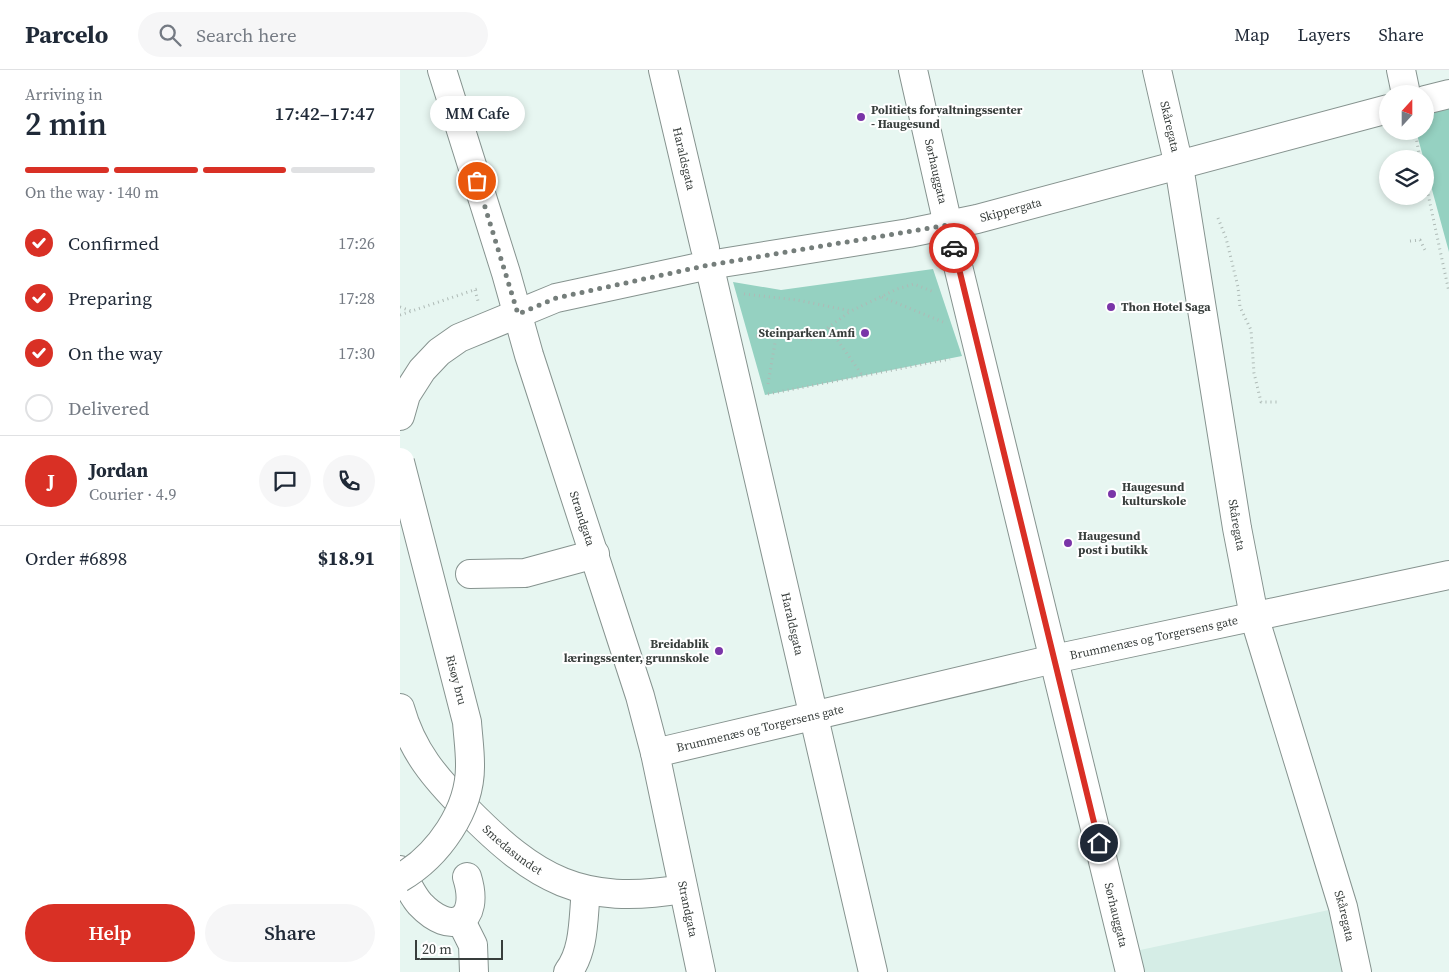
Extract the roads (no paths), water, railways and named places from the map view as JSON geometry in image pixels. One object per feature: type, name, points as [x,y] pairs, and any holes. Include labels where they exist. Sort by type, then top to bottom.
[{"type":"street","name":"Strandgata","points":[[442,70],[529,355],[595,554],[655,753],[701,972]]},
{"type":"street","name":"Haraldsgata","points":[[664,70],[705,248]]},
{"type":"street","name":"Sørhauggata","points":[[913,70],[948,225],[1130,972]]},
{"type":"street","name":"Skåregata","points":[[1157,70],[1179,166],[1237,528],[1254,616],[1343,907],[1357,972]]},
{"type":"street","points":[[1401,70],[1404,85]]},
{"type":"street","points":[[1434,98],[1449,94]]},
{"type":"street","name":"Skippergata","points":[[400,416],[406,395],[434,358],[459,338],[556,298],[709,265],[948,225],[1179,166],[1379,111]]},
{"type":"street","name":"Haraldsgata","points":[[714,283],[873,972]]},
{"type":"street","name":"Risøy bru","points":[[400,462],[467,722],[471,766],[463,805],[455,821],[431,853],[400,878]]},
{"type":"street","points":[[470,574],[525,573],[595,554]]},
{"type":"street","name":"Brummenæs og Torgersens gate","points":[[655,753],[1054,659],[1449,575]]},
{"type":"street","name":"Smedasundet","points":[[400,708],[406,728],[424,763],[488,831],[510,852],[533,869],[558,881],[586,890],[615,894],[654,894],[683,889]]},
{"type":"street","points":[[400,870],[418,903],[429,912],[452,923],[460,921],[466,915],[471,902],[471,890],[466,877]]},
{"type":"street","points":[[568,972],[575,962],[580,942],[586,890]]},
{"type":"street","points":[[460,921],[471,938],[474,972]]},
{"type":"place","name":"Politiets forvaltningssenter - Haugesund","points":[[861,117]]},
{"type":"place","name":"MM Cafe","points":[[477,181]]},
{"type":"place","name":"Thon Hotel Saga","points":[[1111,307]]},
{"type":"place","name":"Steinparken Amfi","points":[[865,333]]},
{"type":"place","name":"Haugesund kulturskole","points":[[1112,494]]},
{"type":"place","name":"Haugesund post i butikk","points":[[1068,543]]},
{"type":"place","name":"Breidablik læringssenter, grunnskole","points":[[719,651]]}]
